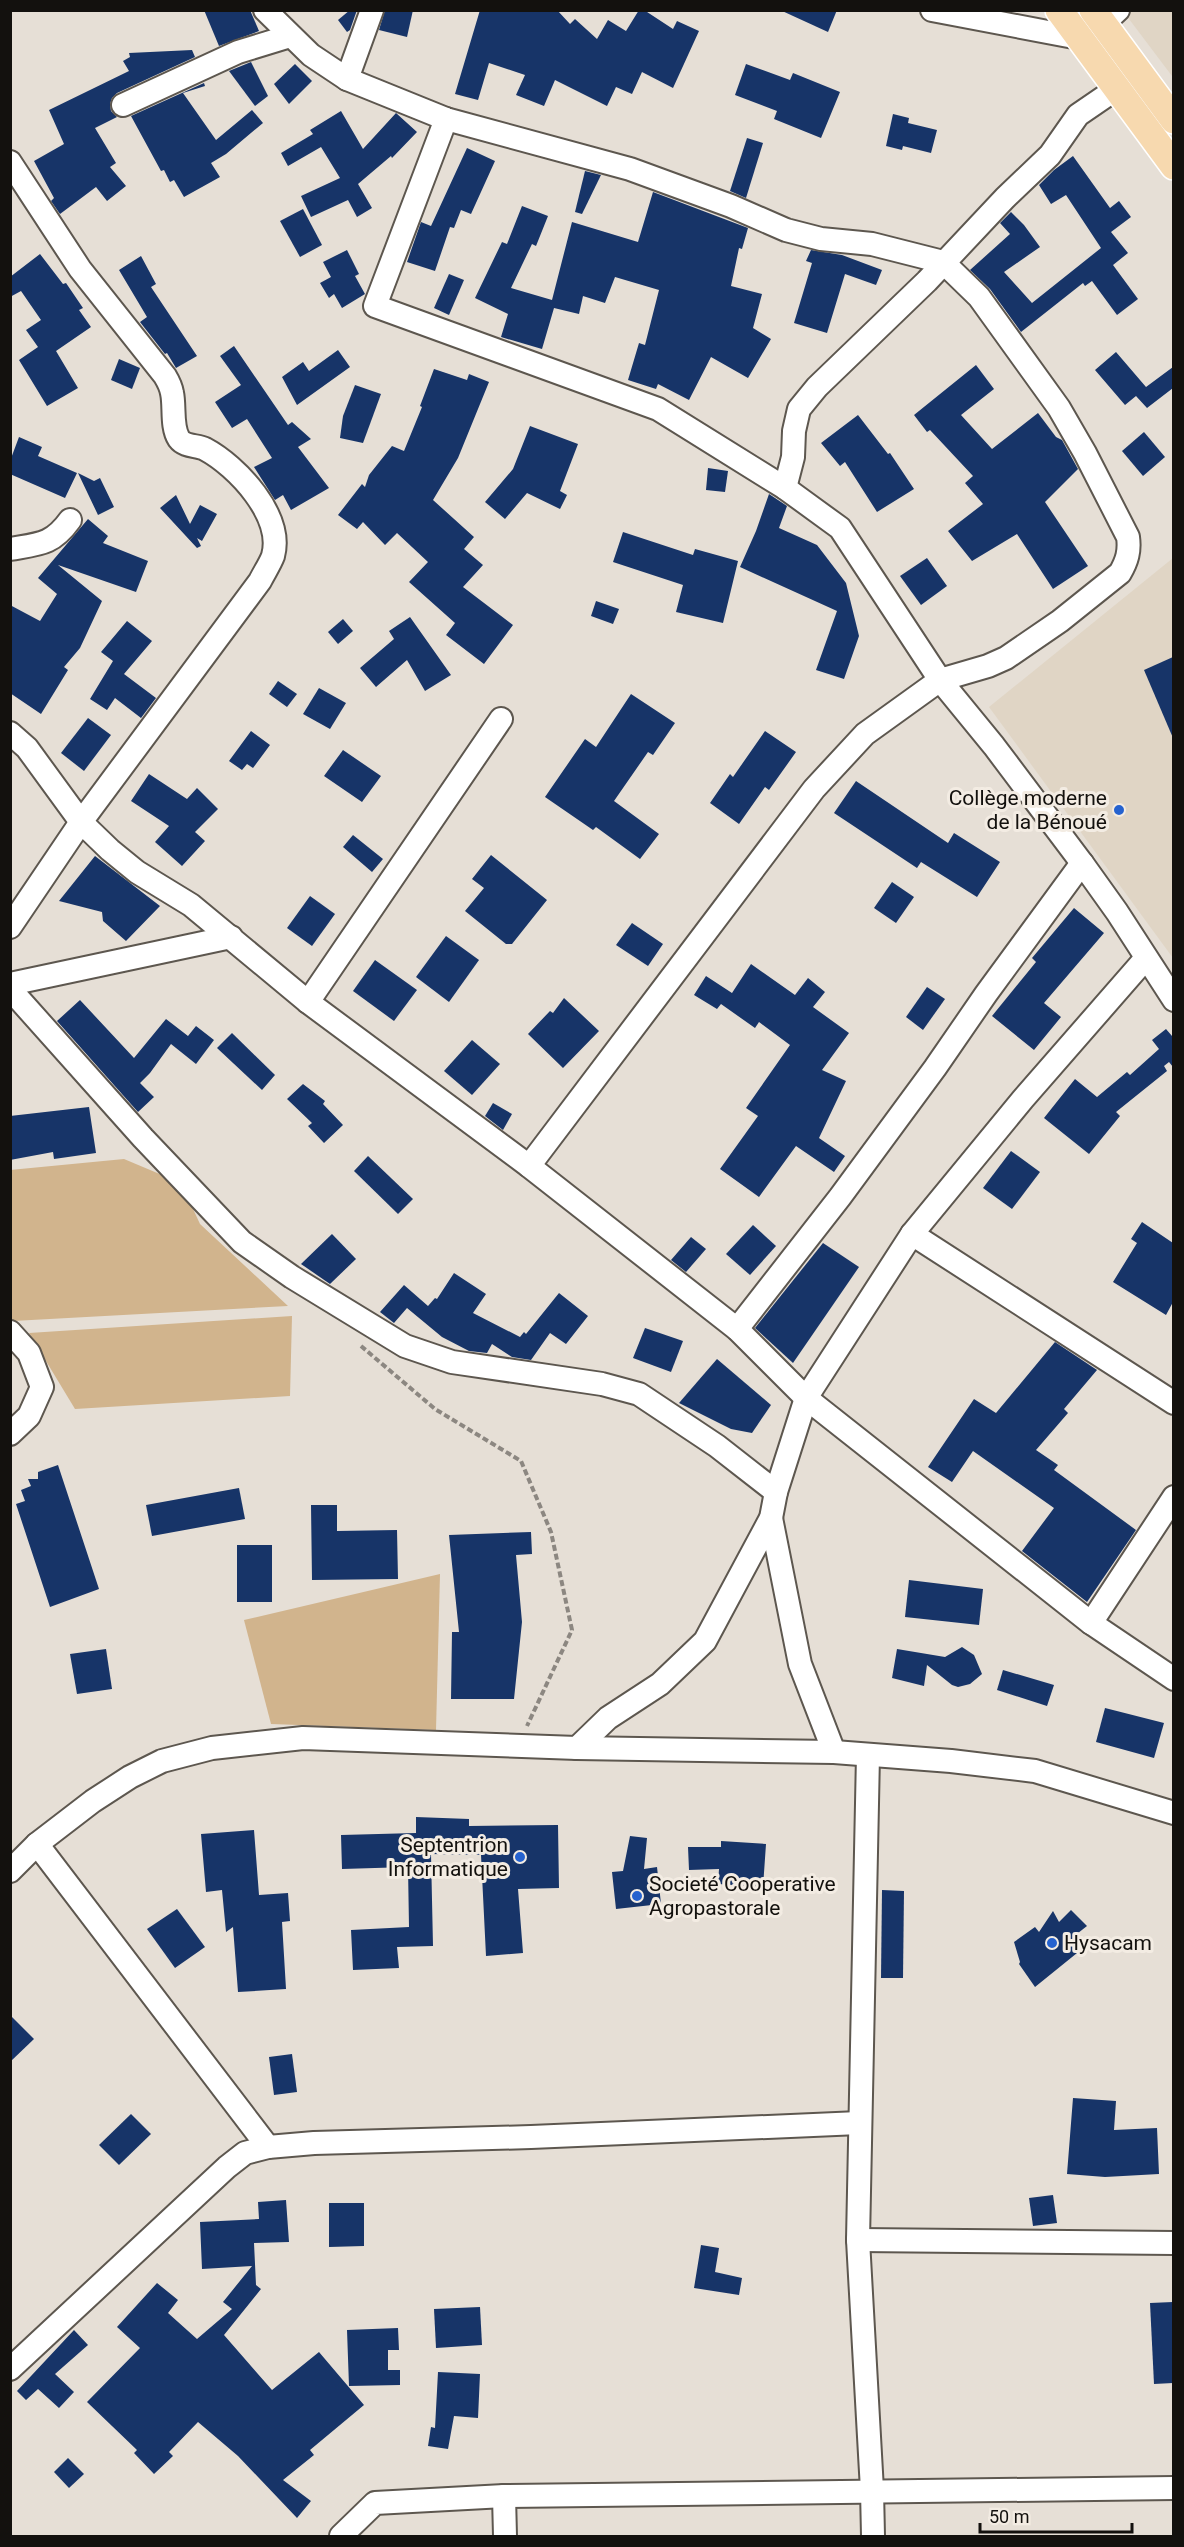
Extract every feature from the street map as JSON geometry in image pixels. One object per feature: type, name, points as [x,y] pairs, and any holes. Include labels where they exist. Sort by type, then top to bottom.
[{"type":"main road","points":[[1059,10],[1173,166]]},
{"type":"main road","points":[[1105,15],[1173,120]]},
{"type":"street","points":[[265,10],[311,55],[347,79],[446,119],[630,169],[731,206],[786,230],[821,239],[872,244],[943,262],[979,297],[1059,408],[1128,537],[1130,549],[1120,573],[1060,621],[1006,658],[988,666],[940,680],[865,734],[814,789],[529,1166]]},
{"type":"street","points":[[347,79],[372,10]]},
{"type":"street","points":[[932,10],[1079,38]]},
{"type":"street","points":[[123,105],[238,52],[290,36]]},
{"type":"street","points":[[785,488],[793,457],[794,431],[799,409],[817,387],[1050,155],[1078,115],[1116,89]]},
{"type":"street","points":[[446,119],[375,306],[658,409],[785,488],[840,528],[940,680],[994,746],[1082,864],[1173,1000]]},
{"type":"street","points":[[10,162],[80,269],[165,376],[172,391],[179,439],[188,445],[203,448],[235,469],[256,495],[269,518],[274,539],[273,556],[260,581],[81,822],[10,927]]},
{"type":"street","points":[[10,549],[47,542],[59,535],[69,520]]},
{"type":"street","points":[[308,1002],[501,719]]},
{"type":"street","points":[[10,733],[27,748],[81,822],[137,872],[191,905],[308,1002],[529,1166],[737,1329],[806,1398],[1091,1623],[1173,1679]]},
{"type":"street","points":[[737,1329],[888,1133],[1082,864]]},
{"type":"street","points":[[10,984],[231,937]]},
{"type":"street","points":[[577,1748],[608,1718],[660,1684],[705,1641],[771,1518],[776,1492],[806,1398],[912,1233],[1023,1099],[1146,958]]},
{"type":"street","points":[[10,989],[143,1138],[242,1242],[291,1277],[405,1346],[452,1362],[602,1384],[639,1394],[717,1446],[776,1492]]},
{"type":"street","points":[[912,1233],[1173,1403]]},
{"type":"street","points":[[10,1332],[29,1353],[42,1387],[29,1416],[10,1434]]},
{"type":"street","points":[[1091,1623],[1173,1497]]},
{"type":"street","points":[[771,1518],[800,1664],[834,1752]]},
{"type":"street","points":[[10,1871],[37,1844],[130,1777],[162,1761],[212,1748],[303,1738],[577,1748],[834,1752],[951,1761],[1035,1772],[1173,1813]]},
{"type":"street","points":[[868,1755],[858,2240],[873,2536]]},
{"type":"street","points":[[37,1844],[268,2147]]},
{"type":"street","points":[[10,2369],[227,2167],[245,2154],[268,2147],[314,2143],[531,2137],[859,2123]]},
{"type":"street","points":[[858,2240],[1173,2243]]},
{"type":"street","points":[[341,2536],[375,2504],[504,2496],[1173,2488]]},
{"type":"street","points":[[504,2496],[505,2536]]},
{"type":"path","points":[[359,1344],[435,1410],[521,1461],[551,1532],[572,1630],[518,1746]]},
{"type":"shaded area","points":[[1123,11],[1173,11],[1173,78],[1172,76]]},
{"type":"shaded area","name":"Collège moderne de la Bénoué","points":[[1173,558],[1173,958],[989,707]]},
{"type":"shaded area","points":[[124,1159],[181,1183],[200,1224],[288,1306],[13,1321],[10,1317],[10,1170]]},
{"type":"shaded area","points":[[292,1316],[290,1396],[75,1409],[29,1333]]},
{"type":"shaded area","points":[[440,1574],[436,1730],[271,1724],[244,1620]]},
{"type":"building","points":[[204,10],[250,10],[259,31],[219,46]]},
{"type":"building","points":[[350,10],[357,10],[350,30],[347,32],[338,20]]},
{"type":"building","points":[[385,10],[413,10],[407,37],[379,30]]},
{"type":"building","points":[[480,10],[557,10],[570,24],[575,19],[597,39],[608,20],[626,31],[639,10],[644,10],[673,29],[677,21],[699,31],[673,88],[642,72],[632,94],[616,87],[607,106],[555,80],[544,106],[516,95],[525,75],[489,63],[478,100],[455,94]]},
{"type":"building","points":[[780,10],[837,10],[828,32]]},
{"type":"building","points":[[192,50],[195,57],[117,93],[110,104],[111,111],[117,117],[95,128],[116,163],[110,167],[126,186],[107,201],[96,187],[60,214],[51,201],[54,198],[34,161],[64,144],[49,110],[129,71],[123,61],[130,57],[129,53]]},
{"type":"building","points":[[251,62],[268,96],[255,106],[229,71]]},
{"type":"building","points":[[295,64],[312,81],[289,104],[274,84]]},
{"type":"building","points":[[746,64],[790,80],[793,73],[840,92],[821,138],[774,119],[777,111],[735,95]]},
{"type":"building","points":[[204,83],[205,86],[183,93],[216,140],[252,110],[263,123],[226,154],[211,163],[220,177],[184,197],[174,180],[170,182],[164,170],[161,171],[131,116]]},
{"type":"building","points":[[341,111],[363,149],[396,113],[417,132],[392,158],[391,156],[358,184],[372,208],[357,217],[348,200],[311,217],[301,196],[340,178],[321,147],[288,166],[281,153],[313,134],[310,130]]},
{"type":"building","points":[[893,114],[909,118],[908,123],[937,130],[931,153],[903,146],[902,150],[886,146]]},
{"type":"building","points":[[747,138],[763,143],[746,198],[730,191]]},
{"type":"building","points":[[467,148],[495,161],[471,214],[461,210],[454,228],[450,227],[435,271],[407,262],[421,222],[431,226]]},
{"type":"building","points":[[1073,156],[1110,208],[1119,201],[1131,217],[1111,232],[1128,253],[1113,265],[1138,299],[1117,315],[1092,281],[1085,286],[1083,283],[1021,332],[990,289],[970,270],[1010,234],[1000,223],[1011,212],[1040,247],[1004,272],[1032,303],[1101,248],[1066,195],[1051,204],[1039,185]]},
{"type":"building","points":[[585,171],[601,175],[582,214],[575,212]]},
{"type":"building","points":[[653,192],[748,228],[742,249],[739,248],[731,286],[762,294],[753,328],[771,339],[748,378],[711,357],[689,400],[658,384],[656,389],[628,380],[639,343],[645,345],[659,290],[615,277],[605,303],[583,296],[579,314],[554,308],[542,349],[501,337],[508,314],[475,298],[502,242],[507,244],[522,206],[548,216],[536,246],[532,244],[511,288],[552,300],[572,222],[638,242]]},
{"type":"building","points":[[303,209],[322,245],[300,257],[280,221]]},
{"type":"building","points":[[347,250],[359,274],[355,276],[365,294],[342,308],[334,294],[329,298],[320,283],[331,277],[323,262]]},
{"type":"building","points":[[811,250],[842,255],[882,270],[876,285],[845,274],[827,333],[794,323],[812,263],[806,261]]},
{"type":"building","points":[[40,254],[63,284],[66,283],[83,308],[79,310],[91,327],[56,351],[78,388],[47,406],[19,360],[38,347],[26,330],[41,320],[21,291],[10,297],[10,277]]},
{"type":"building","points":[[141,256],[156,284],[151,287],[197,356],[176,368],[167,353],[165,354],[140,322],[147,317],[119,270]]},
{"type":"building","points":[[449,274],[464,280],[449,315],[434,308]]},
{"type":"building","points":[[234,346],[288,425],[292,422],[311,439],[298,447],[329,488],[291,510],[283,495],[275,500],[254,467],[272,458],[247,419],[232,428],[215,402],[241,385],[220,356]]},
{"type":"building","points":[[338,350],[350,367],[297,405],[282,377],[303,362],[309,371]]},
{"type":"building","points":[[1116,352],[1146,387],[1173,367],[1173,388],[1147,408],[1136,396],[1125,405],[1095,370]]},
{"type":"building","points":[[119,359],[140,368],[132,389],[111,380]]},
{"type":"building","points":[[976,365],[994,389],[961,415],[992,449],[1038,413],[1056,437],[1062,440],[1078,469],[1045,502],[1088,566],[1053,589],[1017,534],[972,561],[948,531],[983,504],[965,483],[973,476],[930,430],[927,432],[914,415]]},
{"type":"building","points":[[434,369],[467,380],[469,374],[489,382],[458,458],[433,500],[474,537],[464,549],[483,565],[463,587],[513,625],[484,664],[446,635],[455,623],[409,582],[428,562],[397,533],[385,545],[363,522],[357,529],[338,515],[362,484],[365,487],[369,475],[392,446],[404,451]]},
{"type":"building","points":[[355,385],[381,394],[363,443],[340,438],[343,416]]},
{"type":"building","points":[[858,415],[888,454],[890,453],[914,489],[877,512],[845,462],[840,466],[821,443]]},
{"type":"building","points":[[530,426],[578,444],[560,491],[567,495],[560,509],[527,493],[505,519],[485,502],[513,469]]},
{"type":"building","points":[[1144,432],[1165,457],[1143,476],[1122,451]]},
{"type":"building","points":[[19,437],[42,447],[38,456],[77,473],[65,498],[10,474],[10,461]]},
{"type":"building","points":[[708,468],[728,471],[725,492],[706,490]]},
{"type":"building","points":[[78,473],[94,481],[100,478],[114,507],[98,515]]},
{"type":"building","points":[[769,494],[787,506],[779,528],[817,545],[846,583],[859,636],[844,679],[816,670],[837,611],[740,567]]},
{"type":"building","points":[[176,495],[190,524],[200,505],[217,514],[202,541],[197,538],[201,546],[197,548],[160,508]]},
{"type":"building","points":[[88,519],[108,536],[103,543],[148,561],[136,592],[58,565],[102,601],[80,648],[64,667],[68,670],[41,714],[10,693],[10,605],[40,621],[57,594],[38,578]]},
{"type":"building","points":[[623,532],[693,555],[695,549],[738,561],[723,623],[676,612],[683,585],[613,562]]},
{"type":"building","points":[[927,558],[947,586],[921,605],[900,576]]},
{"type":"building","points":[[596,601],[619,609],[613,624],[591,616]]},
{"type":"building","points":[[410,617],[451,675],[425,691],[407,660],[376,687],[360,668],[394,639],[389,631]]},
{"type":"building","points":[[343,619],[353,631],[338,644],[328,632]]},
{"type":"building","points":[[127,621],[152,641],[124,674],[156,698],[141,718],[115,698],[107,710],[90,699],[113,661],[101,652]]},
{"type":"building","points":[[1173,657],[1173,738],[1144,670]]},
{"type":"building","points":[[278,681],[297,694],[287,707],[269,694]]},
{"type":"building","points":[[319,688],[346,703],[330,729],[303,714]]},
{"type":"building","points":[[631,694],[675,723],[653,755],[648,752],[614,801],[659,834],[640,859],[596,827],[593,830],[545,797],[585,739],[596,747]]},
{"type":"building","points":[[88,718],[111,735],[84,771],[61,753]]},
{"type":"building","points":[[251,731],[270,745],[253,768],[247,764],[242,770],[229,761]]},
{"type":"building","points":[[765,731],[796,752],[769,790],[765,787],[739,824],[710,803],[730,774],[733,777]]},
{"type":"building","points":[[343,750],[381,776],[362,802],[324,776]]},
{"type":"building","points":[[149,774],[187,799],[197,788],[218,809],[195,832],[205,841],[182,866],[155,842],[169,826],[131,801]]},
{"type":"building","points":[[856,781],[948,843],[954,833],[1000,862],[977,897],[921,862],[917,868],[834,813]]},
{"type":"building","points":[[353,835],[383,859],[372,872],[343,847]]},
{"type":"building","points":[[491,855],[547,900],[512,944],[506,944],[465,911],[484,888],[472,879]]},
{"type":"building","points":[[95,856],[160,906],[126,941],[103,921],[102,912],[59,901]]},
{"type":"building","points":[[892,882],[914,897],[896,923],[874,908]]},
{"type":"building","points":[[310,896],[335,914],[312,946],[287,928]]},
{"type":"building","points":[[1074,908],[1104,933],[1044,1003],[1061,1017],[1034,1050],[992,1016],[1036,962],[1032,958]]},
{"type":"building","points":[[632,923],[663,944],[648,966],[616,945]]},
{"type":"building","points":[[446,936],[479,960],[449,1002],[416,977]]},
{"type":"building","points":[[375,960],[417,990],[394,1021],[353,991]]},
{"type":"building","points":[[751,964],[795,995],[808,978],[825,992],[813,1007],[849,1033],[822,1070],[846,1081],[819,1138],[845,1156],[834,1172],[796,1146],[759,1197],[720,1169],[758,1116],[746,1108],[790,1045],[759,1022],[755,1028],[721,1004],[717,1009],[694,995],[706,976],[732,993]]},
{"type":"building","points":[[927,987],[945,999],[923,1030],[906,1017]]},
{"type":"building","points":[[564,998],[599,1031],[563,1068],[528,1034],[550,1011],[553,1013]]},
{"type":"building","points":[[80,1000],[134,1058],[166,1019],[188,1036],[196,1026],[214,1040],[196,1064],[171,1044],[140,1083],[154,1097],[138,1112],[57,1021]]},
{"type":"building","points":[[1166,1029],[1173,1035],[1173,1067],[1169,1062],[1164,1066],[1167,1071],[1116,1112],[1120,1116],[1089,1154],[1044,1118],[1075,1079],[1097,1097],[1127,1072],[1130,1075],[1159,1049],[1152,1040]]},
{"type":"building","points":[[232,1033],[275,1075],[262,1090],[217,1048]]},
{"type":"building","points":[[472,1040],[500,1064],[472,1095],[444,1071]]},
{"type":"building","points":[[303,1084],[325,1101],[323,1104],[343,1125],[324,1143],[308,1126],[312,1123],[287,1099]]},
{"type":"building","points":[[493,1103],[512,1114],[503,1130],[485,1116]]},
{"type":"building","points":[[89,1107],[96,1153],[54,1159],[53,1152],[10,1160],[10,1116]]},
{"type":"building","points":[[1011,1151],[1040,1172],[1012,1209],[983,1188]]},
{"type":"building","points":[[368,1156],[413,1199],[398,1214],[354,1171]]},
{"type":"building","points":[[1142,1222],[1173,1243],[1173,1302],[1166,1315],[1113,1282],[1137,1243],[1131,1239]]},
{"type":"building","points":[[753,1225],[776,1246],[750,1275],[726,1254]]},
{"type":"building","points":[[332,1234],[356,1259],[330,1284],[301,1264]]},
{"type":"building","points":[[691,1237],[706,1249],[686,1272],[671,1260]]},
{"type":"building","points":[[823,1243],[859,1267],[793,1363],[755,1328]]},
{"type":"building","points":[[454,1273],[486,1294],[473,1313],[520,1337],[524,1332],[526,1334],[559,1293],[588,1316],[566,1344],[550,1333],[531,1360],[512,1357],[492,1344],[487,1353],[469,1351],[442,1337],[407,1308],[394,1323],[380,1312],[404,1285],[428,1306],[435,1298],[437,1299]]},
{"type":"building","points":[[645,1328],[683,1341],[671,1372],[633,1358]]},
{"type":"building","points":[[1055,1342],[1097,1370],[1064,1409],[1068,1413],[1036,1450],[1058,1465],[1054,1470],[1136,1530],[1087,1602],[1022,1551],[1054,1508],[973,1451],[952,1482],[928,1467],[974,1399],[996,1413]]},
{"type":"building","points":[[717,1359],[771,1405],[752,1433],[731,1429],[679,1403]]},
{"type":"building","points":[[58,1465],[99,1589],[50,1607],[16,1504],[25,1501],[21,1490],[31,1486],[28,1479],[38,1479],[38,1472]]},
{"type":"building","points":[[239,1488],[245,1519],[152,1536],[146,1505]]},
{"type":"building","points":[[311,1505],[337,1505],[337,1531],[397,1530],[398,1579],[312,1580]]},
{"type":"building","points":[[531,1532],[532,1554],[516,1555],[522,1622],[514,1699],[451,1699],[452,1632],[459,1632],[449,1535]]},
{"type":"building","points":[[237,1545],[272,1545],[272,1602],[237,1602]]},
{"type":"building","points":[[909,1580],[983,1589],[979,1625],[905,1617]]},
{"type":"building","points":[[962,1647],[974,1655],[982,1674],[970,1684],[958,1687],[952,1685],[927,1665],[924,1686],[892,1678],[897,1649],[945,1657]]},
{"type":"building","points":[[106,1649],[112,1689],[77,1694],[70,1654]]},
{"type":"building","points":[[1003,1670],[1054,1685],[1047,1706],[997,1690]]},
{"type":"building","points":[[1105,1708],[1164,1723],[1154,1758],[1096,1742]]},
{"type":"building","points":[[416,1817],[469,1819],[469,1826],[558,1825],[559,1888],[518,1889],[523,1953],[486,1956],[481,1855],[431,1854],[433,1946],[397,1947],[399,1968],[353,1970],[351,1930],[409,1927],[408,1867],[342,1869],[341,1835],[416,1833]]},
{"type":"building","points":[[254,1830],[259,1895],[288,1893],[290,1921],[282,1922],[286,1989],[238,1992],[233,1927],[226,1932],[222,1890],[206,1892],[201,1834]]},
{"type":"building","points":[[630,1836],[647,1838],[644,1869],[657,1867],[661,1904],[616,1909],[612,1872],[623,1871]]},
{"type":"building","points":[[721,1841],[766,1844],[763,1887],[718,1884],[719,1869],[689,1870],[688,1847],[721,1847]]},
{"type":"building","points":[[882,1890],[904,1891],[903,1978],[881,1978]]},
{"type":"building","points":[[177,1909],[205,1947],[175,1968],[147,1929]]},
{"type":"building","name":"Hysacam","points":[[1071,1910],[1087,1926],[1073,1937],[1082,1949],[1035,1987],[1019,1964],[1014,1942],[1035,1927],[1039,1932],[1053,1911],[1059,1922]]},
{"type":"building","points":[[10,2015],[34,2039],[10,2062]]},
{"type":"building","points":[[292,2054],[297,2092],[274,2095],[269,2057]]},
{"type":"building","points":[[1073,2098],[1116,2101],[1114,2130],[1157,2128],[1159,2174],[1105,2177],[1067,2174]]},
{"type":"building","points":[[131,2114],[151,2134],[119,2165],[99,2145]]},
{"type":"building","points":[[1053,2195],[1057,2223],[1033,2226],[1029,2198]]},
{"type":"building","points":[[286,2200],[289,2242],[254,2243],[256,2285],[261,2289],[224,2335],[272,2390],[319,2352],[364,2405],[310,2450],[314,2455],[283,2480],[311,2501],[297,2518],[238,2456],[198,2422],[169,2452],[173,2456],[154,2474],[134,2453],[137,2450],[87,2402],[140,2348],[117,2327],[157,2283],[178,2300],[168,2313],[197,2339],[232,2309],[223,2302],[252,2266],[202,2269],[200,2222],[259,2219],[258,2202]]},
{"type":"building","points":[[329,2203],[364,2203],[364,2246],[329,2247]]},
{"type":"building","points":[[701,2245],[719,2248],[715,2272],[742,2278],[739,2295],[694,2288]]},
{"type":"building","points":[[1173,2302],[1173,2383],[1154,2384],[1150,2303]]},
{"type":"building","points":[[480,2307],[482,2345],[436,2348],[434,2309]]},
{"type":"building","points":[[398,2328],[399,2350],[388,2350],[388,2370],[400,2370],[400,2385],[349,2386],[347,2330]]},
{"type":"building","points":[[74,2330],[88,2345],[55,2374],[74,2392],[59,2408],[38,2389],[26,2400],[17,2391]]},
{"type":"building","points":[[438,2372],[480,2374],[478,2418],[454,2416],[448,2449],[428,2446],[431,2427],[435,2428]]},
{"type":"building","points":[[68,2458],[84,2474],[69,2488],[54,2472]]},
{"type":"place","name":"Collège moderne de la Bénoué","points":[[1119,810]]},
{"type":"place","name":"Septentrion Informatique","points":[[520,1857]]},
{"type":"place","name":"Societé Cooperative Agropastorale","points":[[637,1896]]},
{"type":"place","name":"Hysacam","points":[[1052,1943]]}]
